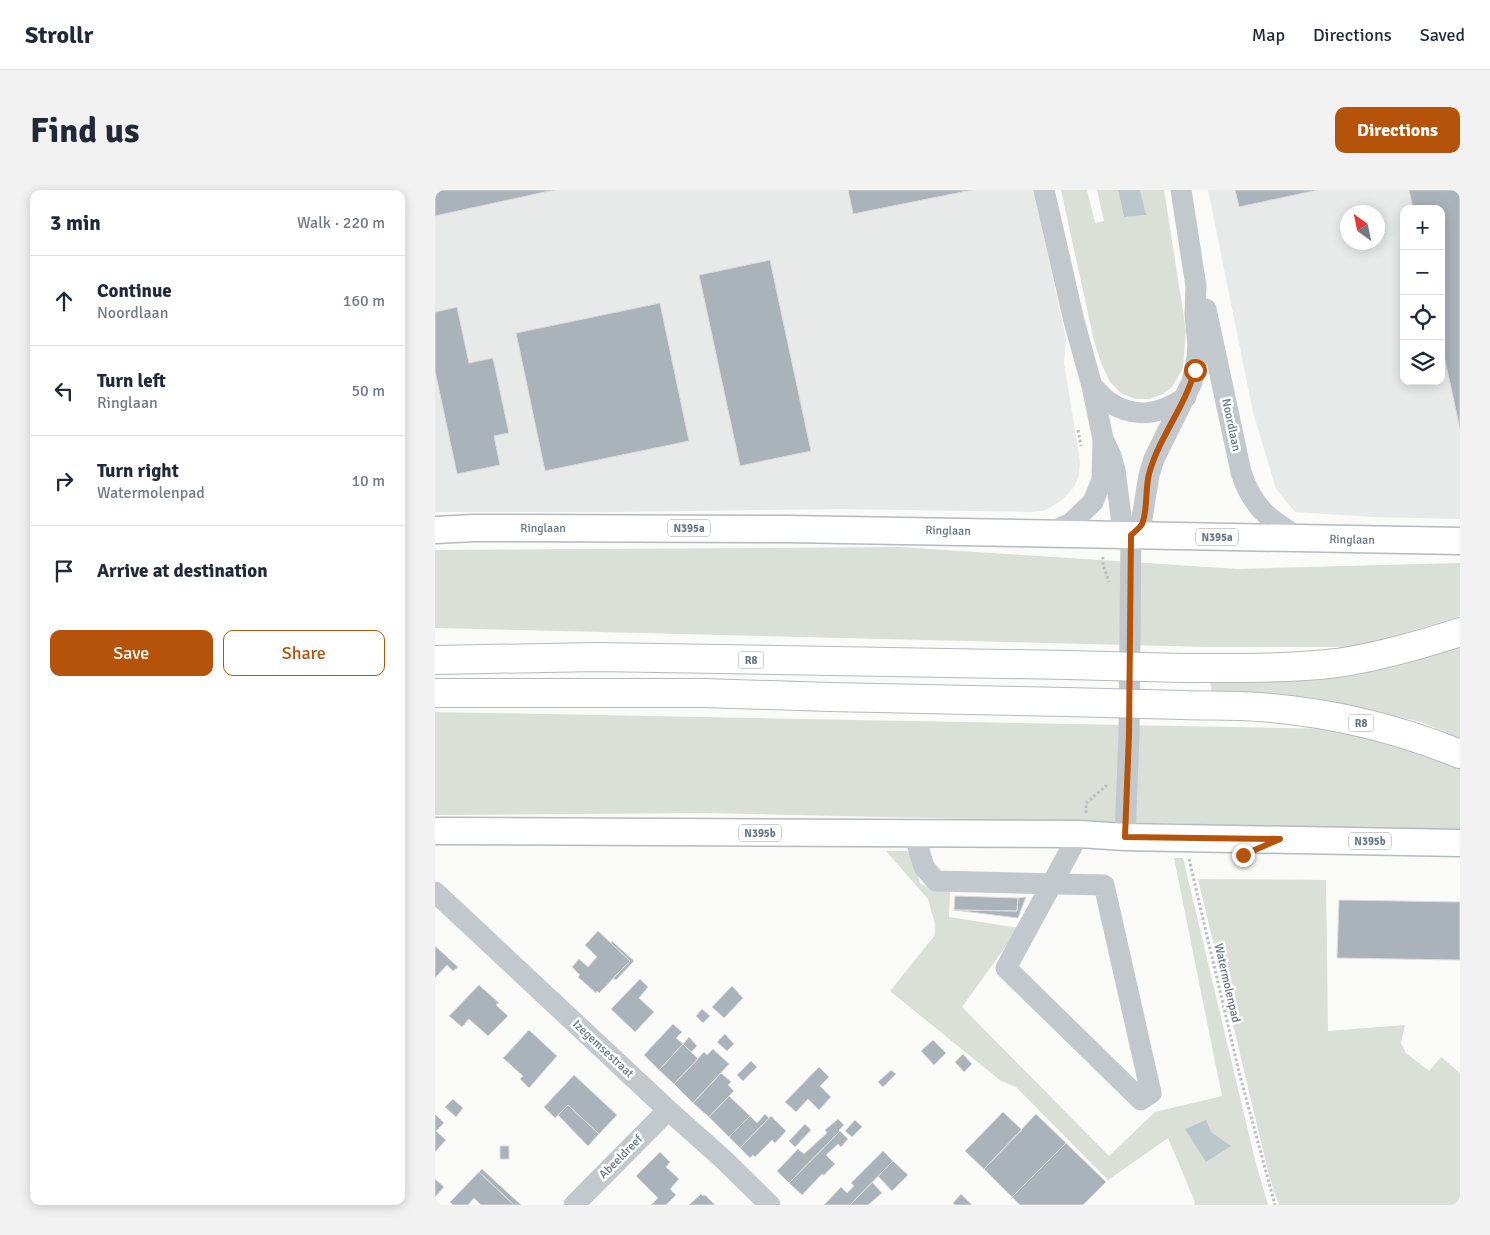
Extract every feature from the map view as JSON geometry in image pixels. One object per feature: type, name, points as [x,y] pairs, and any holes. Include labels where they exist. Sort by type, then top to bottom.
[{"type":"highway","name":"R8","points":[[435,660],[597,657],[1261,669],[1337,663],[1388,653],[1460,632]]},
{"type":"highway","name":"R8","points":[[435,693],[704,693],[1258,707],[1319,714],[1384,727],[1460,754]]},
{"type":"main road","name":"Ringlaan","points":[[435,530],[475,528],[787,528],[1303,540],[1460,541]]},
{"type":"main road","name":"N395b","points":[[435,831],[1079,834],[1125,837],[1460,843]]},
{"type":"street","name":"Noordlaan","points":[[1044,190],[1074,321],[1092,386],[1103,439],[1102,480],[1093,502],[1071,523],[1049,533]]},
{"type":"street","name":"Noordlaan","points":[[1181,190],[1197,286],[1208,312],[1241,472],[1247,490],[1257,506],[1279,526],[1303,540]]},
{"type":"street","name":"Noordlaan","points":[[1131,535],[1141,525],[1149,476],[1160,443],[1186,397],[1192,382],[1198,345],[1195,314],[1197,286]]},
{"type":"street","points":[[1092,386],[1108,402],[1126,411],[1147,414],[1169,408],[1186,397]]},
{"type":"street","name":"Noordlaan","points":[[1103,439],[1115,470],[1122,524],[1131,535],[1129,734],[1125,837]]},
{"type":"street","points":[[914,833],[924,867],[936,881],[1052,885],[1103,886],[1151,1093],[1141,1100],[1006,968],[1052,885],[1079,834]]},
{"type":"street","name":"Izegemsestraat","points":[[435,892],[668,1110],[722,1158],[770,1205]]},
{"type":"street","name":"Abeeldreef","points":[[574,1205],[668,1110]]},
{"type":"path","name":"Watermolenpad","points":[[1197,856],[1188,856],[1239,1072],[1275,1205]]},
{"type":"shaded area","points":[[435,190],[1034,190],[1066,339],[1064,363],[1080,461],[1079,476],[1074,487],[1061,501],[1046,510],[1032,512],[840,509],[435,512]]},
{"type":"shaded area","points":[[1061,190],[1087,190],[1095,223],[1104,221],[1097,190],[1118,190],[1124,217],[1145,215],[1140,190],[1164,190],[1186,330],[1183,368],[1172,387],[1163,394],[1149,399],[1136,399],[1122,394],[1110,382],[1094,341]]},
{"type":"shaded area","points":[[1118,190],[1140,190],[1146,215],[1124,217]]},
{"type":"shaded area","points":[[1208,190],[1460,190],[1460,519],[1373,517],[1295,512],[1276,489],[1253,412]]},
{"type":"shaded area","points":[[900,547],[1237,569],[1460,563],[1460,616],[1359,647],[1210,647],[435,628],[435,550]]},
{"type":"shaded area","points":[[1460,646],[1460,738],[1421,722],[1314,698],[1212,693],[1210,682],[1259,683],[1356,670]]},
{"type":"shaded area","points":[[435,712],[1339,729],[1394,744],[1460,769],[1460,830],[704,813],[435,815]]},
{"type":"shaded area","points":[[886,851],[910,851],[920,883],[934,891],[950,890],[949,917],[1019,928],[962,1007],[1109,1156],[1155,1112],[1222,1096],[1174,858],[1183,858],[1255,1160],[1268,1205],[1194,1205],[1195,1202],[1168,1138],[1108,1180],[1016,1087],[1001,1081],[890,991],[935,935],[935,924],[928,899]],"holes":[[[1210,1132],[1230,1146],[1206,1162]]]},
{"type":"shaded area","points":[[1198,879],[1326,880],[1328,1031],[1405,1025],[1401,1043],[1406,1053],[1429,1071],[1441,1057],[1460,1073],[1460,1205],[1279,1205],[1270,1179]]},
{"type":"shaded area","points":[[1206,1120],[1211,1132],[1231,1146],[1206,1162],[1185,1129]]},
{"type":"building","points":[[435,190],[554,190],[435,216]]},
{"type":"building","points":[[848,190],[972,190],[853,214]]},
{"type":"building","points":[[1235,190],[1318,190],[1239,207]]},
{"type":"building","points":[[1409,190],[1460,190],[1460,429],[1445,360],[1445,205],[1412,205]]},
{"type":"building","points":[[770,260],[811,451],[740,466],[699,275]]},
{"type":"building","points":[[660,303],[689,441],[545,471],[516,333]]},
{"type":"building","points":[[457,307],[469,363],[493,358],[509,433],[494,436],[500,465],[457,474],[435,371],[435,312]]},
{"type":"building","points":[[955,896],[1018,898],[1017,911],[954,910]]},
{"type":"building","points":[[1026,897],[1018,918],[954,910],[1017,911],[1018,898]]},
{"type":"building","points":[[1339,900],[1460,902],[1460,960],[1337,958]]},
{"type":"building","points":[[598,931],[630,961],[599,993],[597,991],[596,993],[578,977],[580,975],[572,967],[579,959],[588,967],[597,957],[585,945]]},
{"type":"building","points":[[612,941],[634,961],[616,980],[613,978],[630,961],[611,943]]},
{"type":"building","points":[[435,946],[458,967],[453,971],[447,965],[435,978]]},
{"type":"building","points":[[640,979],[648,987],[639,998],[654,1012],[635,1032],[611,1009]]},
{"type":"building","points":[[479,985],[499,1003],[496,1005],[508,1016],[488,1036],[469,1019],[462,1027],[449,1016]]},
{"type":"building","points":[[732,986],[743,998],[724,1018],[712,1007]]},
{"type":"building","points":[[702,1009],[710,1016],[703,1023],[696,1016]]},
{"type":"building","points":[[673,1024],[682,1032],[676,1038],[683,1044],[659,1070],[644,1055]]},
{"type":"building","points":[[529,1030],[557,1056],[529,1088],[520,1079],[523,1076],[503,1058]]},
{"type":"building","points":[[725,1034],[734,1044],[727,1051],[717,1042]]},
{"type":"building","points":[[689,1037],[697,1046],[691,1052],[683,1044]]},
{"type":"building","points":[[933,1040],[946,1053],[934,1065],[921,1051]]},
{"type":"building","points":[[683,1044],[698,1059],[674,1084],[659,1070]]},
{"type":"building","points":[[713,1049],[729,1064],[693,1103],[674,1084],[704,1052],[707,1055]]},
{"type":"building","points":[[963,1054],[972,1064],[964,1072],[955,1062]]},
{"type":"building","points":[[751,1061],[757,1067],[743,1081],[737,1075]]},
{"type":"building","points":[[819,1067],[829,1077],[820,1086],[831,1097],[819,1110],[808,1099],[796,1112],[785,1102]]},
{"type":"building","points":[[891,1070],[896,1074],[883,1087],[878,1082]]},
{"type":"building","points":[[721,1073],[731,1082],[728,1085],[734,1091],[709,1117],[693,1103]]},
{"type":"building","points":[[574,1075],[617,1115],[599,1134],[568,1105],[555,1118],[544,1107]]},
{"type":"building","points":[[729,1096],[750,1116],[729,1137],[709,1117]]},
{"type":"building","points":[[453,1099],[463,1108],[456,1117],[445,1107]]},
{"type":"building","points":[[568,1105],[599,1134],[588,1146],[558,1115]]},
{"type":"building","points":[[1003,1112],[1022,1130],[984,1169],[965,1151]]},
{"type":"building","points":[[435,1114],[444,1123],[436,1131],[446,1140],[435,1152]]},
{"type":"building","points":[[765,1114],[769,1118],[740,1148],[729,1137],[750,1116],[757,1123]]},
{"type":"building","points":[[1036,1114],[1066,1143],[1012,1197],[984,1169]]},
{"type":"building","points":[[771,1116],[786,1131],[775,1143],[772,1140],[755,1157],[753,1155],[750,1158],[740,1148]]},
{"type":"building","points":[[838,1119],[844,1125],[840,1131],[789,1183],[777,1171],[798,1149],[804,1154],[827,1133],[825,1130]]},
{"type":"building","points":[[855,1120],[862,1127],[852,1137],[845,1131]]},
{"type":"building","points":[[805,1124],[811,1130],[795,1147],[789,1141]]},
{"type":"building","points":[[840,1131],[848,1139],[841,1147],[838,1144],[826,1155],[835,1164],[824,1175],[822,1174],[802,1195],[789,1183]]},
{"type":"building","points":[[1066,1143],[1106,1182],[1083,1205],[1020,1205],[1012,1197]]},
{"type":"building","points":[[500,1146],[509,1146],[509,1159],[500,1159]]},
{"type":"building","points":[[883,1151],[893,1161],[850,1205],[824,1205],[841,1187],[847,1193],[854,1186],[851,1183]]},
{"type":"building","points":[[660,1152],[670,1162],[666,1167],[679,1179],[670,1189],[676,1195],[666,1205],[651,1205],[658,1198],[636,1176]]},
{"type":"building","points":[[893,1161],[908,1175],[892,1191],[878,1176]]},
{"type":"building","points":[[482,1169],[521,1205],[514,1205],[479,1172]]},
{"type":"building","points":[[479,1172],[514,1205],[481,1205],[474,1198],[468,1205],[453,1205],[450,1202]]},
{"type":"building","points":[[435,1179],[444,1187],[435,1197]]},
{"type":"building","points":[[872,1182],[882,1193],[868,1205],[850,1205]]},
{"type":"building","points":[[701,1194],[705,1195],[715,1205],[689,1205]]},
{"type":"building","points":[[961,1194],[972,1205],[955,1205],[953,1203]]},
{"type":"route","points":[[1195,370],[1186,397],[1160,443],[1149,476],[1141,525],[1131,535],[1131,639],[1125,837],[1280,839],[1243,855]]}]
